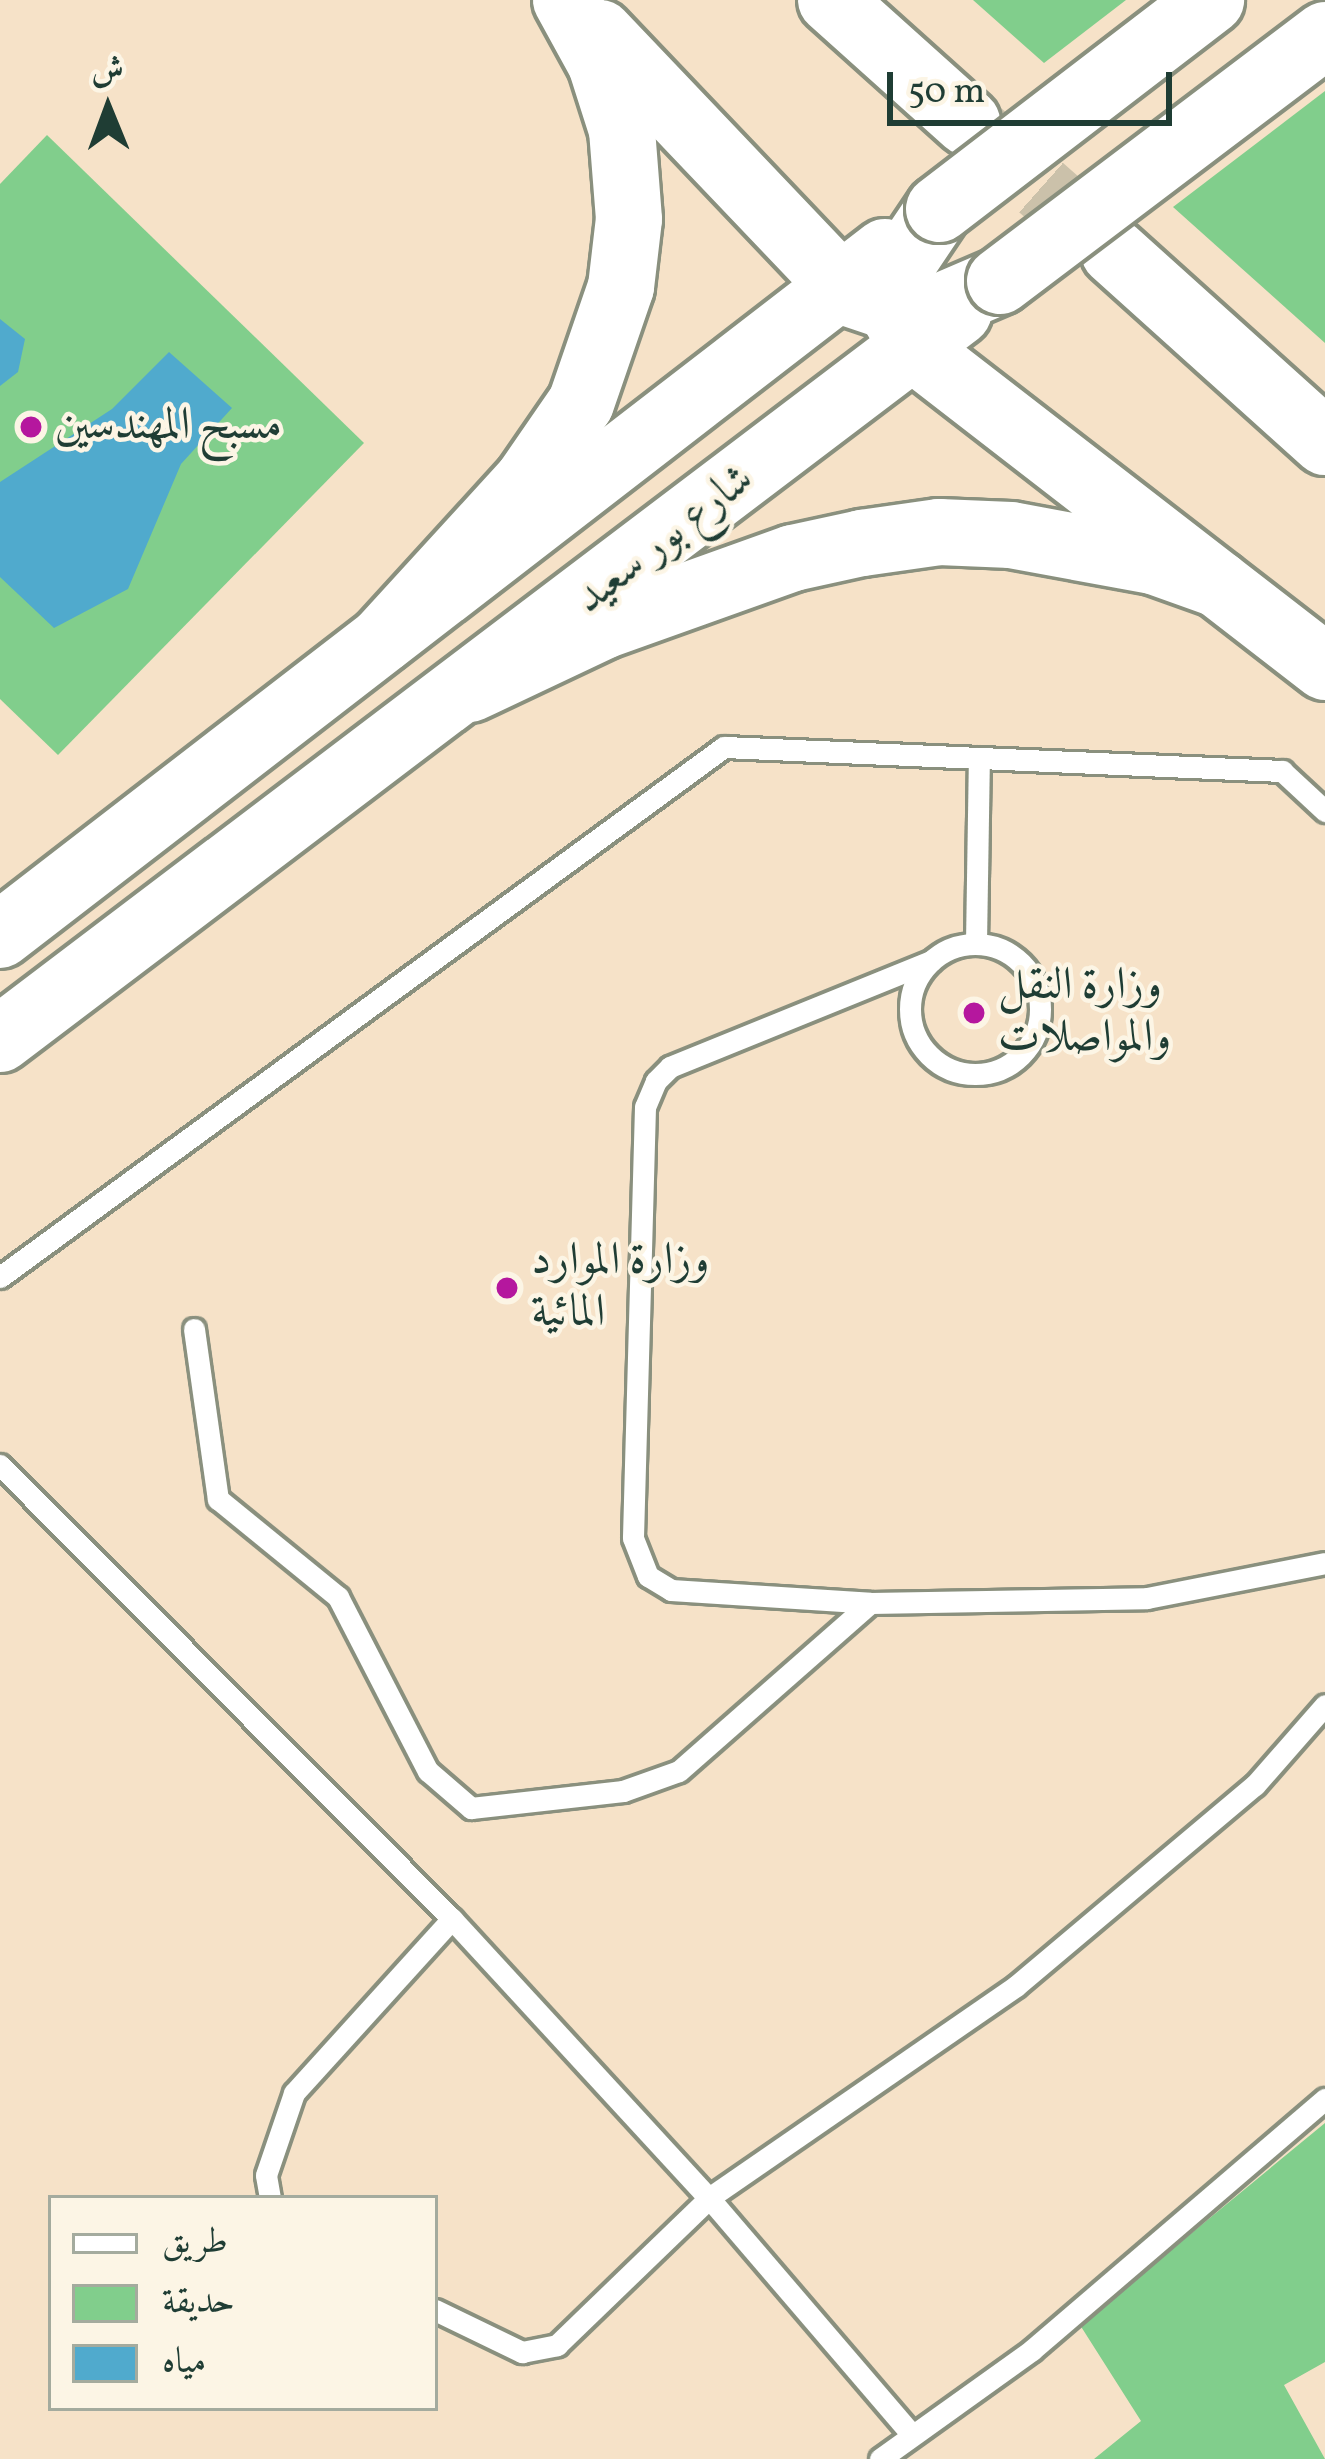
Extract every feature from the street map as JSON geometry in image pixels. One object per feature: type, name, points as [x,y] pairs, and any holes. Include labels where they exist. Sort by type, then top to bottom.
[{"type":"main road","points":[[567,0],[897,302],[1217,584],[1325,667]]},
{"type":"main road","points":[[383,639],[528,480],[581,403],[621,286],[629,219],[622,130],[601,64],[567,0]]},
{"type":"main road","points":[[832,0],[968,122]]},
{"type":"main road","points":[[897,302],[939,209],[1211,0]]},
{"type":"main road","points":[[897,302],[961,302],[1000,280],[1325,35]]},
{"type":"main road","points":[[1114,252],[1325,442]]},
{"type":"main road","name":"شارع بور سعيد","points":[[0,935],[383,639],[897,302]]},
{"type":"main road","name":"شارع بور سعيد","points":[[0,1039],[470,689],[897,302]]},
{"type":"main road","points":[[470,689],[603,626],[793,558],[939,532],[1011,535],[1154,560],[1217,584]]},
{"type":"lane","points":[[0,1277],[724,747],[1282,771],[1325,811]]},
{"type":"lane","points":[[976,943],[979,758]]},
{"type":"lane","points":[[931,961],[911,991],[909,1012],[925,1052],[962,1073],[1005,1067],[1034,1036],[1039,994],[1016,958],[976,943],[931,961],[670,1066],[645,1107],[636,1557],[671,1589],[870,1603],[1147,1598],[1325,1563]]},
{"type":"lane","points":[[194,1329],[218,1499],[338,1597],[428,1772],[472,1808],[623,1792],[679,1771],[870,1603]]},
{"type":"lane","points":[[0,1466],[452,1919],[709,2198],[912,2434]]},
{"type":"lane","points":[[438,2311],[522,2352],[557,2345],[709,2198],[1016,1986],[1255,1785],[1325,1706]]},
{"type":"lane","points":[[269,2195],[266,2175],[294,2093],[452,1919]]},
{"type":"lane","points":[[880,2459],[1032,2350],[1325,2098]]},
{"type":"green space","points":[[973,0],[1126,0],[1044,63]]},
{"type":"green space","points":[[1325,91],[1325,343],[1173,207]]},
{"type":"green space","points":[[47,135],[364,443],[58,755],[0,699],[0,184]]},
{"type":"green space","points":[[1325,2123],[1325,2362],[1284,2385],[1325,2459],[1094,2459],[1141,2421],[1080,2325]]},
{"type":"water","points":[[0,319],[25,339],[18,372],[0,386]]},
{"type":"water","points":[[169,352],[232,408],[181,464],[128,589],[54,628],[0,577],[0,482],[112,409]]},
{"type":"tunnel","points":[[967,122],[1114,252]]},
{"type":"place","name":"مسبح المهندسين","points":[[31,427]]},
{"type":"place","name":"وزارة النقل والمواصلات","points":[[974,1013]]},
{"type":"place","name":"وزارة الموارد المائية","points":[[507,1288]]}]
